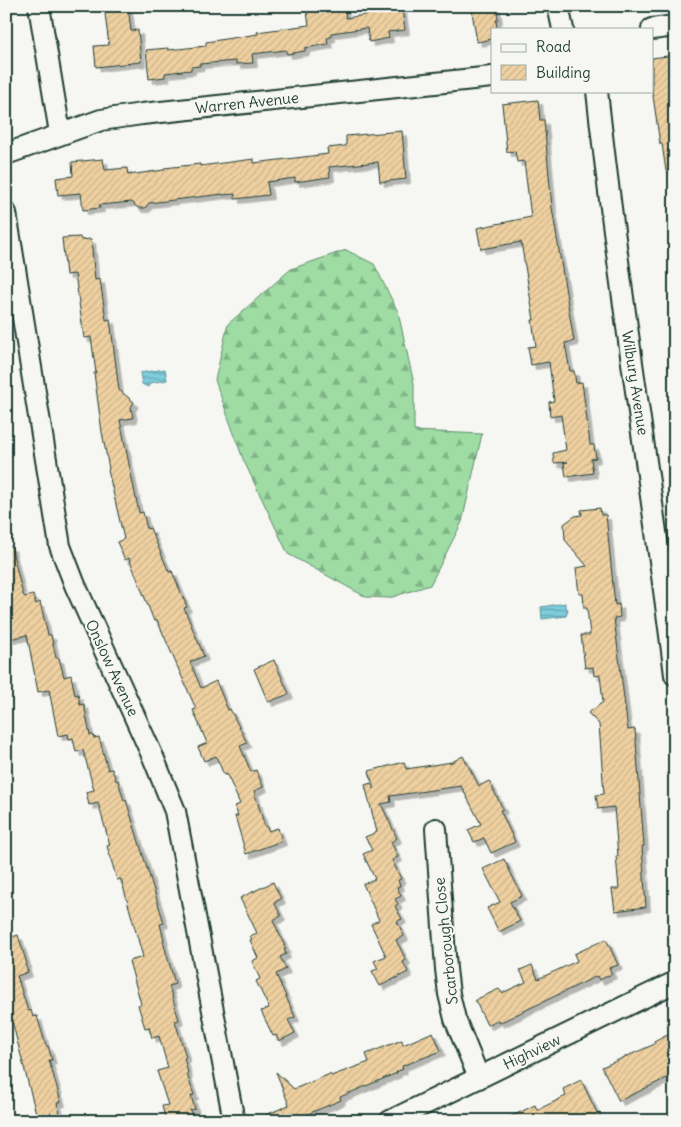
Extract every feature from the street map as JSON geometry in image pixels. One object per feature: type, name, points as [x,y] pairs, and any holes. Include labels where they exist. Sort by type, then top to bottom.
[{"type":"street","points":[[39,6],[60,134]]},
{"type":"street","points":[[558,6],[563,28]]},
{"type":"street","points":[[654,29],[675,26]]},
{"type":"street","name":"Warren Avenue","points":[[6,154],[101,120],[491,77]]},
{"type":"street","name":"Wilbury Avenue","points":[[597,92],[619,279],[667,541],[675,675]]},
{"type":"street","name":"Onslow Avenue","points":[[6,213],[60,546],[75,585],[153,757],[175,811],[234,1121]]},
{"type":"street","name":"Scarborough Close","points":[[436,828],[449,994],[455,1019],[479,1078]]},
{"type":"street","name":"Highview","points":[[390,1121],[675,982]]},
{"type":"green space","points":[[346,250],[374,264],[398,312],[414,384],[414,431],[482,434],[462,522],[430,585],[389,598],[366,597],[288,554],[243,459],[215,380],[228,324],[291,269]]},
{"type":"water","points":[[165,369],[167,380],[150,383],[148,387],[142,384],[140,373]]},
{"type":"water","points":[[565,603],[565,607],[568,609],[566,616],[542,619],[541,607]]},
{"type":"building","points":[[104,6],[128,6],[131,31],[138,30],[141,62],[96,67],[94,46],[109,45]]},
{"type":"building","points":[[306,6],[344,6],[346,18],[402,9],[405,30],[388,32],[389,38],[369,42],[367,28],[331,33],[331,37],[327,38],[328,44],[305,48],[305,51],[287,54],[286,50],[252,54],[253,63],[236,64],[236,61],[199,64],[200,66],[191,67],[191,70],[165,73],[165,77],[149,79],[146,50],[206,46],[206,42],[258,34],[257,32],[309,25]]},
{"type":"building","points":[[471,6],[496,6],[497,28],[491,28],[491,39],[477,42]]},
{"type":"building","points":[[675,55],[675,170],[666,171],[662,144],[660,144],[652,92],[654,92],[654,58]]},
{"type":"building","points":[[538,100],[540,120],[544,120],[552,208],[574,341],[565,343],[570,371],[574,371],[576,383],[582,382],[590,445],[594,445],[596,458],[591,459],[593,473],[566,477],[564,463],[568,462],[554,463],[553,453],[566,450],[561,415],[550,417],[549,402],[554,401],[549,362],[531,365],[528,347],[536,346],[532,320],[534,320],[521,242],[481,249],[477,228],[531,217],[524,161],[517,162],[515,151],[507,152],[502,104]]},
{"type":"building","points":[[402,131],[406,179],[380,182],[378,162],[329,167],[330,177],[295,182],[295,178],[267,182],[269,195],[235,199],[235,194],[223,194],[149,203],[145,208],[138,208],[132,202],[99,205],[100,208],[83,210],[81,193],[58,195],[56,178],[73,176],[72,162],[103,159],[105,170],[127,168],[128,175],[200,164],[200,166],[254,159],[254,163],[328,154],[327,148],[346,146],[346,136]]},
{"type":"building","points":[[80,237],[81,240],[91,239],[95,280],[100,279],[106,320],[110,319],[119,390],[134,402],[131,407],[133,418],[120,420],[139,513],[143,512],[147,529],[150,528],[169,572],[172,571],[187,607],[184,608],[204,656],[190,662],[201,688],[216,681],[228,710],[230,709],[247,743],[240,746],[251,772],[256,770],[263,787],[254,791],[265,827],[267,826],[268,831],[278,828],[282,841],[246,854],[235,816],[238,816],[235,806],[240,804],[227,774],[224,775],[216,756],[204,761],[198,747],[207,743],[193,710],[196,709],[157,620],[154,621],[129,558],[125,560],[117,542],[124,539],[108,470],[94,373],[96,373],[91,337],[84,338],[75,274],[66,275],[62,238]]},
{"type":"building","points":[[600,508],[601,515],[606,515],[615,605],[619,604],[620,617],[614,618],[628,730],[635,729],[644,846],[642,846],[646,907],[615,911],[612,889],[619,889],[614,807],[598,809],[596,795],[604,794],[599,724],[588,713],[603,702],[600,675],[594,676],[593,667],[585,668],[581,635],[590,635],[587,608],[584,608],[583,594],[579,594],[576,568],[587,566],[565,540],[564,524],[575,516],[582,515],[581,510]]},
{"type":"building","points":[[11,546],[23,595],[25,597],[33,595],[36,604],[40,602],[48,635],[51,635],[56,658],[59,658],[64,677],[71,675],[75,695],[78,694],[80,705],[84,704],[90,735],[93,735],[94,738],[99,737],[108,770],[112,769],[116,781],[118,780],[124,801],[126,800],[164,923],[160,924],[163,941],[175,984],[169,986],[179,1020],[175,1021],[186,1057],[184,1058],[187,1074],[194,1095],[191,1096],[195,1109],[190,1110],[194,1121],[166,1121],[162,1106],[168,1105],[157,1071],[168,1068],[159,1036],[152,1038],[149,1027],[145,1028],[138,1005],[141,1004],[129,961],[143,957],[121,879],[117,880],[107,846],[110,845],[98,803],[89,805],[86,792],[94,790],[83,750],[76,752],[73,738],[69,739],[68,734],[58,736],[49,690],[38,692],[27,635],[10,639],[6,625],[6,547]]},
{"type":"building","points":[[274,660],[289,694],[268,702],[254,669]]},
{"type":"building","points":[[463,756],[479,786],[489,781],[503,809],[500,810],[515,842],[491,853],[484,838],[474,842],[468,830],[481,824],[461,786],[390,796],[391,802],[381,804],[397,838],[391,842],[398,857],[392,860],[401,879],[398,880],[400,886],[397,887],[401,896],[395,899],[398,904],[395,906],[402,919],[397,921],[404,936],[396,940],[406,960],[403,962],[408,972],[380,986],[372,971],[378,969],[374,961],[386,956],[371,924],[379,920],[363,884],[375,879],[363,854],[372,850],[365,837],[377,832],[365,785],[371,783],[374,789],[369,771],[404,762],[406,769],[452,762]]},
{"type":"building","points":[[504,859],[522,896],[510,902],[520,921],[499,932],[487,908],[500,902],[483,869]]},
{"type":"building","points":[[273,882],[281,899],[275,902],[275,904],[281,916],[273,920],[286,949],[284,949],[286,954],[280,957],[286,969],[276,974],[295,1017],[288,1020],[295,1033],[279,1041],[276,1035],[273,1036],[261,1011],[269,1008],[256,981],[260,979],[252,961],[258,958],[250,936],[257,933],[240,898]]},
{"type":"building","points":[[18,935],[28,972],[17,976],[28,1011],[31,1010],[33,1017],[37,1016],[46,1046],[48,1046],[52,1060],[49,1060],[61,1102],[57,1103],[62,1121],[38,1121],[6,998],[6,939]]},
{"type":"building","points":[[606,939],[618,965],[609,968],[612,974],[599,980],[597,976],[499,1023],[498,1020],[487,1025],[475,1000],[499,989],[502,993],[526,982],[520,970],[532,965],[538,979],[577,961],[574,954]]},
{"type":"building","points":[[433,1032],[441,1051],[402,1066],[403,1069],[397,1073],[340,1097],[341,1100],[291,1121],[252,1121],[289,1105],[276,1072],[294,1089],[330,1074],[331,1076],[369,1062],[366,1054],[402,1040],[403,1045]]},
{"type":"building","points":[[669,1034],[670,1037],[675,1035],[675,1074],[619,1101],[602,1067],[655,1044],[654,1042]]},
{"type":"building","points":[[581,1080],[601,1121],[502,1121],[535,1105],[537,1110],[566,1096],[563,1089]]}]
